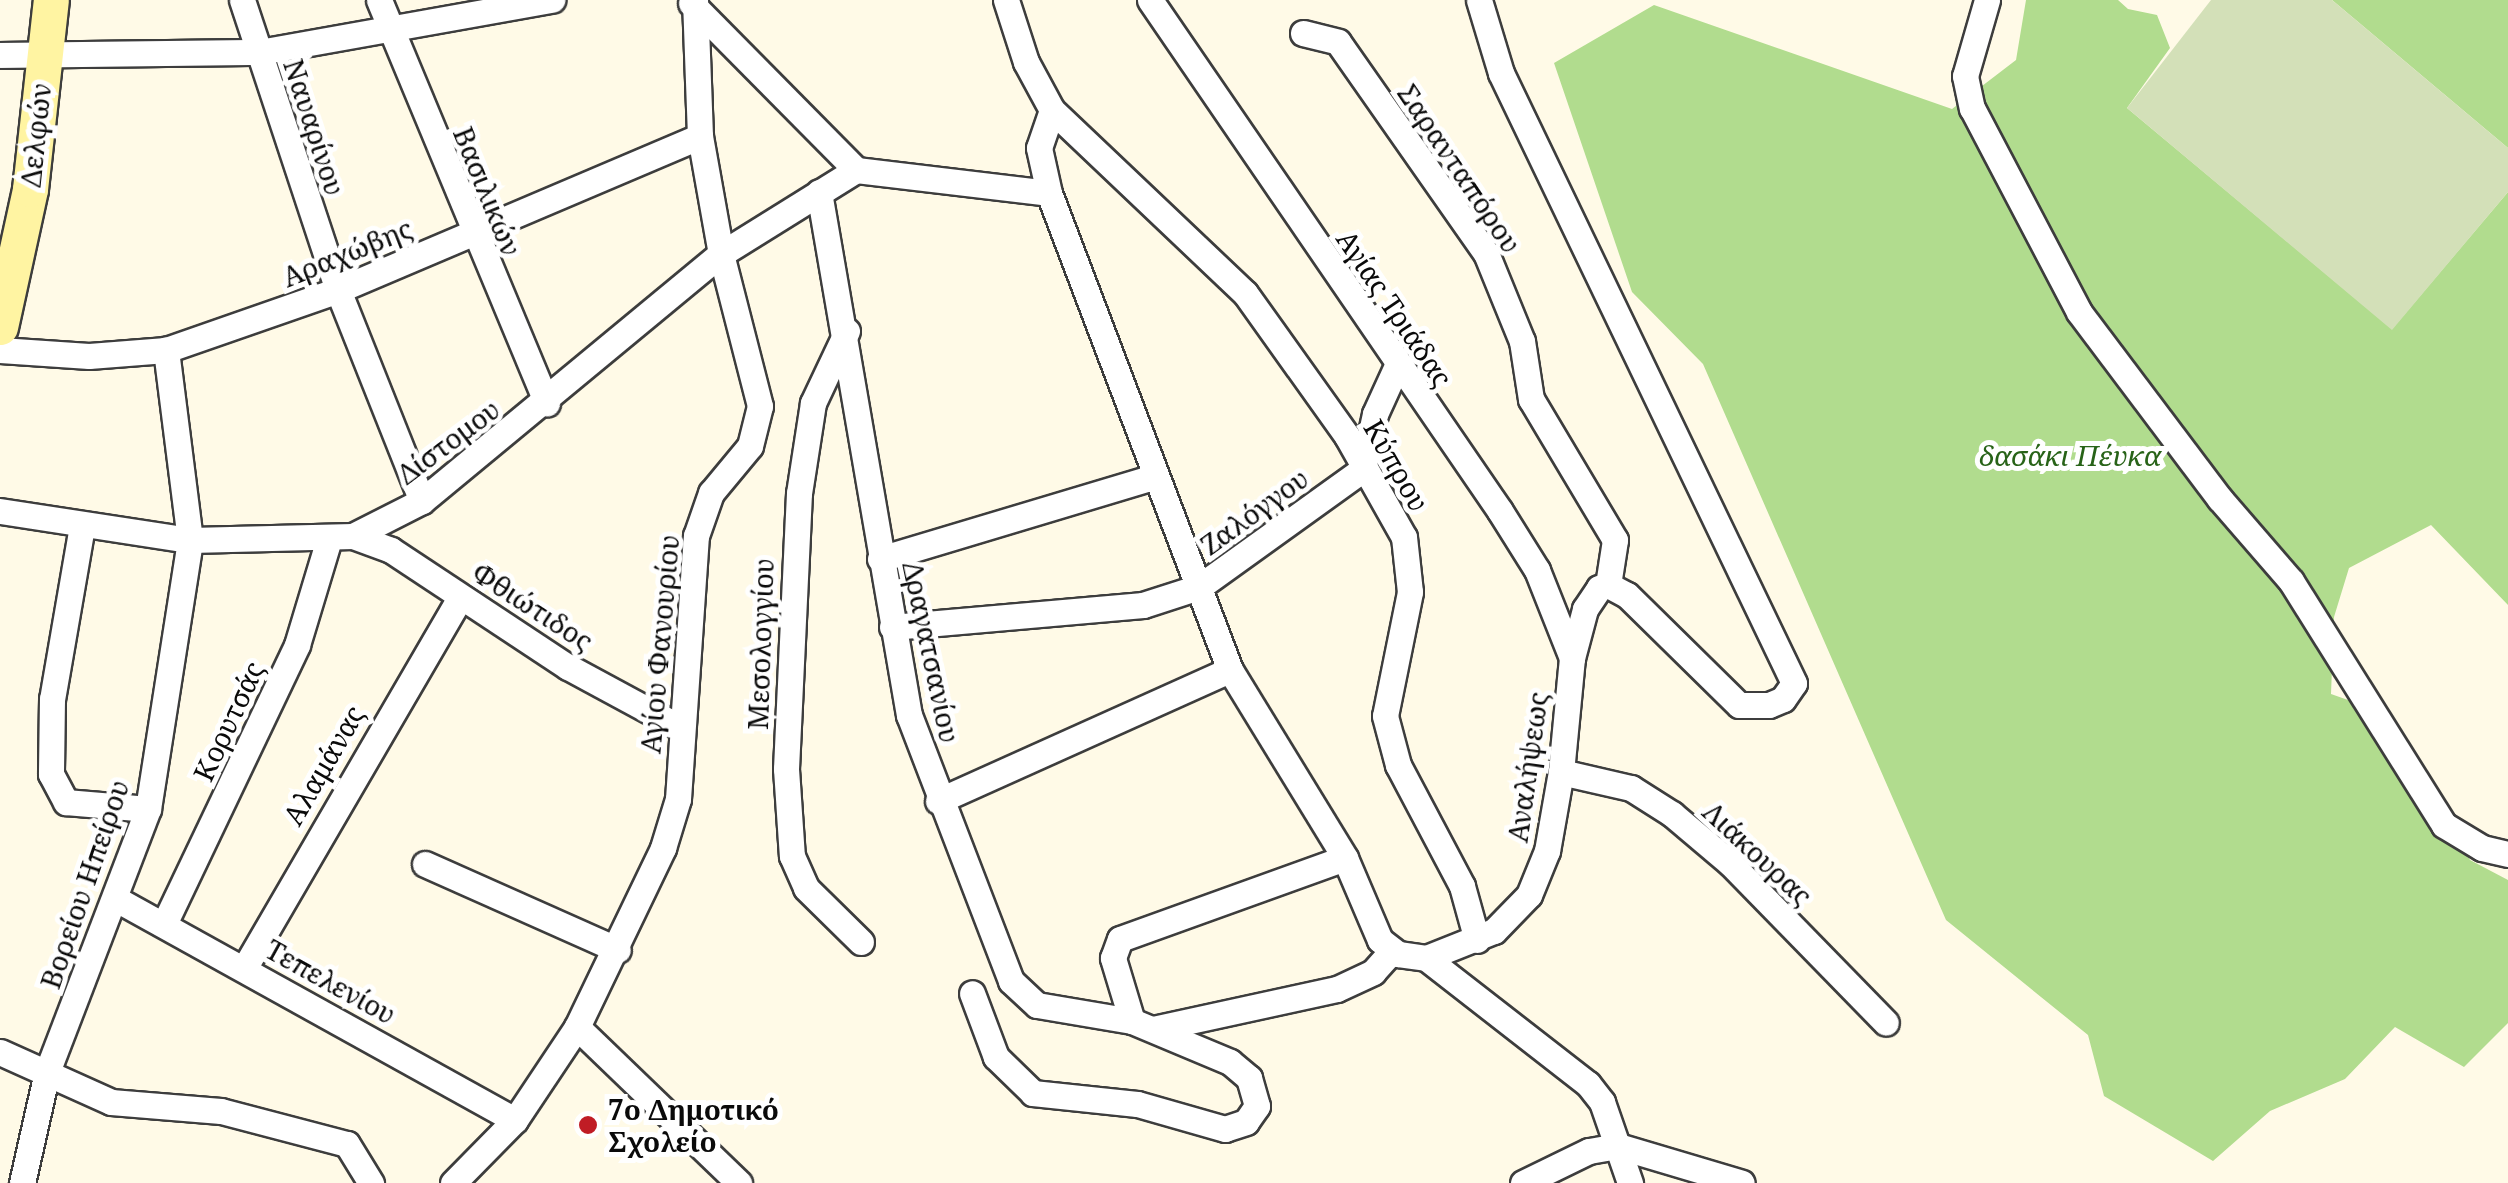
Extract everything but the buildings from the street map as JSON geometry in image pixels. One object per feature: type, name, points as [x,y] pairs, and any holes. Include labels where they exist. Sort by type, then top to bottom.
[{"type":"main road","name":"Δελφών","points":[[0,326],[30,189],[51,0]]},
{"type":"street","name":"Ναυαρίνου","points":[[242,0],[338,290],[422,501]]},
{"type":"street","name":"Βασιλικών","points":[[379,0],[472,234],[547,402]]},
{"type":"street","points":[[0,55],[44,58],[259,52],[552,0]]},
{"type":"street","name":"Κύπρου","points":[[1006,0],[1031,73],[1052,110],[1245,293],[1363,469],[1404,538],[1411,562],[1410,592],[1387,688],[1392,745],[1462,886],[1477,940]]},
{"type":"street","name":"Αγίας Τριάδας","points":[[1150,0],[1396,368],[1537,570],[1572,658]]},
{"type":"street","points":[[1479,0],[1501,72],[1793,674],[1790,692],[1758,708],[1728,699],[1627,596],[1608,585]]},
{"type":"street","points":[[1988,0],[1966,76],[1972,108],[2079,312],[2220,499],[2291,581],[2444,826],[2482,848],[2508,854]]},
{"type":"street","points":[[693,3],[856,170],[1048,193]]},
{"type":"street","name":"Αγίου Φανουρίου","points":[[453,1183],[515,1120],[577,1027],[618,950],[678,800],[696,536],[711,493],[750,446],[760,406],[720,254],[700,136],[693,3]]},
{"type":"street","name":"Σαρανταπόρου","points":[[1304,33],[1338,42],[1486,253],[1522,342],[1531,399],[1614,540],[1608,585]]},
{"type":"street","points":[[1052,110],[1040,148],[1048,193],[1086,280],[1153,477],[1230,670],[1346,858],[1373,928],[1392,951],[1426,958],[1588,1084],[1618,1146],[1630,1183]]},
{"type":"street","name":"Αραχώβης","points":[[0,350],[89,356],[166,350],[338,290],[700,136]]},
{"type":"street","name":"Δίστομου","points":[[0,511],[190,540],[341,538],[422,501],[547,402],[720,254],[856,170]]},
{"type":"street","name":"Δραγατσανίου","points":[[819,192],[847,331],[892,627],[910,716],[938,802],[1022,997],[1142,1025]]},
{"type":"street","name":"Μεσολογγίου","points":[[847,331],[812,402],[799,493],[786,769],[792,856],[806,888],[861,942]]},
{"type":"street","name":"Βορείου Ηπείρου","points":[[22,1183],[46,1072],[148,809],[190,540],[166,350]]},
{"type":"street","points":[[1363,469],[1375,414],[1396,368]]},
{"type":"street","name":"Ζαλόγγου","points":[[892,627],[1143,605],[1199,587],[1363,469]]},
{"type":"street","points":[[880,560],[1153,477]]},
{"type":"street","points":[[82,526],[52,698],[51,774],[66,802],[148,809]]},
{"type":"street","name":"Φθιώτιδος","points":[[341,538],[391,550],[568,667],[681,728]]},
{"type":"street","name":"Κορυτσάς","points":[[166,922],[296,645],[341,538]]},
{"type":"street","name":"Αναλήψεως","points":[[1426,958],[1477,940],[1510,920],[1529,895],[1547,851],[1562,772],[1572,658],[1590,596],[1608,585]]},
{"type":"street","name":"Αλαμάνας","points":[[245,967],[460,597]]},
{"type":"street","points":[[938,802],[1230,670]]},
{"type":"street","name":"Λιάκουρας","points":[[1562,772],[1632,788],[1672,814],[1730,862],[1886,1023]]},
{"type":"street","points":[[972,994],[996,1057],[1033,1093],[1137,1104],[1225,1129],[1246,1122],[1257,1106],[1256,1093],[1239,1068],[1142,1025],[1113,958],[1120,939],[1346,858]]},
{"type":"street","points":[[425,864],[618,950]]},
{"type":"street","name":"Τεπελενίου","points":[[116,899],[166,922],[515,1120]]},
{"type":"street","points":[[1142,1025],[1337,990],[1373,972],[1392,951]]},
{"type":"street","points":[[577,1027],[739,1183]]},
{"type":"street","points":[[0,1052],[136,1108],[221,1111],[347,1144],[371,1183]]},
{"type":"street","points":[[1523,1183],[1590,1151],[1618,1146],[1742,1183]]},
{"type":"green space","name":"δασάκι Πέυκα","points":[[2026,0],[2118,0],[2128,9],[2157,15],[2170,48],[2127,108],[2392,329],[2508,192],[2508,605],[2431,525],[2349,568],[2334,617],[2331,694],[2379,711],[2422,770],[2470,860],[2508,880],[2508,1023],[2464,1067],[2395,1027],[2345,1079],[2270,1111],[2213,1161],[2104,1096],[2088,1035],[1946,920],[1703,364],[1632,292],[1554,63],[1654,5],[1952,109],[2016,60]]},
{"type":"green space","points":[[2211,0],[2332,0],[2508,148],[2508,192],[2392,330],[2127,108]]},
{"type":"green space","points":[[2332,0],[2508,0],[2508,148]]},
{"type":"place","name":"7ο Δημοτικό Σχολείο","points":[[588,1125]]}]
